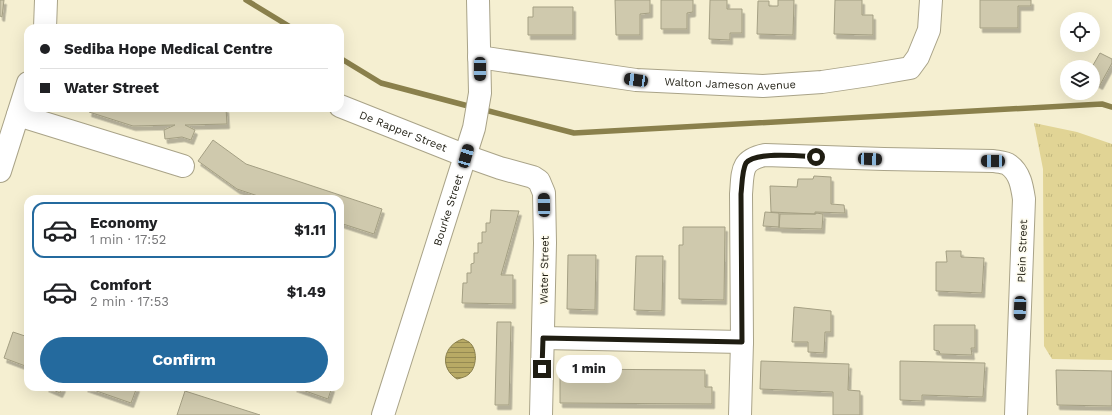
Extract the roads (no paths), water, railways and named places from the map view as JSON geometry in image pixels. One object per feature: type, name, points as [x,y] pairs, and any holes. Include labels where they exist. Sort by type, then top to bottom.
[{"type":"street","points":[[45,24],[46,0]]},
{"type":"street","name":"Bourke Street","points":[[383,415],[474,128],[480,93],[478,0]]},
{"type":"street","name":"Walton Jameson Avenue","points":[[480,57],[636,80],[763,86],[822,82],[910,68],[918,57],[929,30],[931,0]]},
{"type":"street","points":[[0,171],[24,96]]},
{"type":"street","name":"De Rapper Street","points":[[344,108],[466,156]]},
{"type":"street","points":[[18,115],[183,166]]},
{"type":"street","name":"Plein Street","points":[[742,342],[741,194],[746,164],[751,159],[765,155],[993,161],[1008,165],[1018,176],[1022,185],[1024,199],[1016,415]]},
{"type":"street","name":"Water Street","points":[[466,156],[500,168],[533,176],[540,181],[544,193],[545,228],[542,415]]},
{"type":"street","points":[[543,338],[742,342],[740,415]]},
{"type":"waterway","points":[[246,0],[285,24]]},
{"type":"waterway","points":[[344,60],[381,83],[472,107]]},
{"type":"waterway","points":[[481,109],[574,133],[1102,104],[1112,107]]}]
